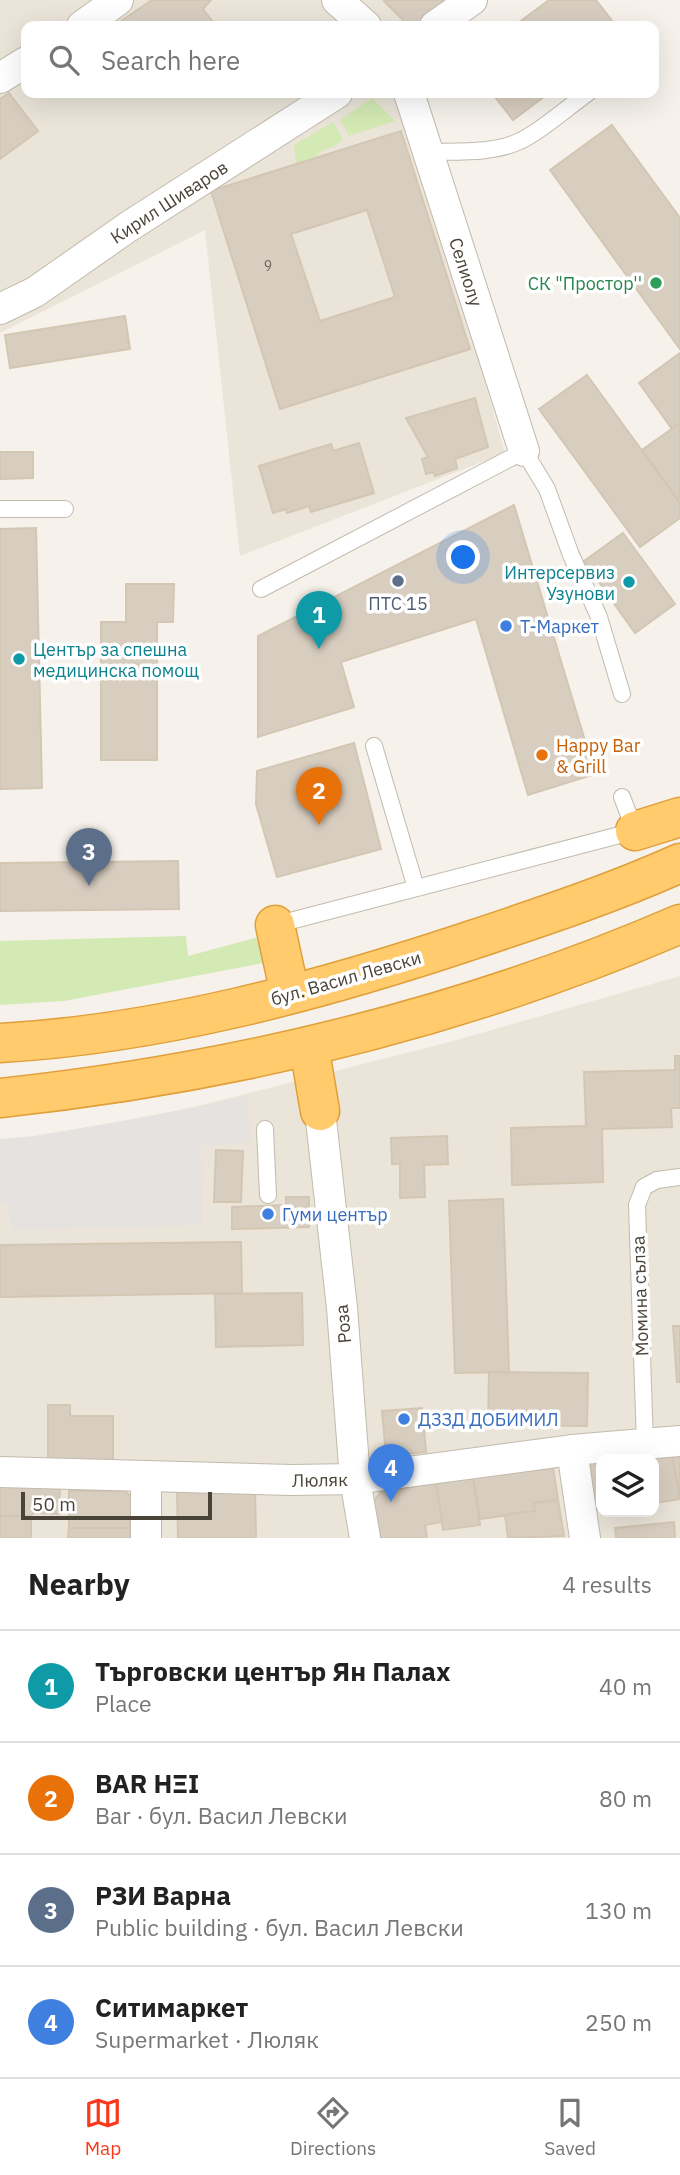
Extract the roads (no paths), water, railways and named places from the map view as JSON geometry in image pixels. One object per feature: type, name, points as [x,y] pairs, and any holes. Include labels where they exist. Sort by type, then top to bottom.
[{"type":"highway","points":[[629,814],[680,817]]},
{"type":"highway","name":"бул. Васил Левски","points":[[5,1042],[126,1029],[290,995],[399,965],[531,921],[680,863]]},
{"type":"highway","points":[[482,998],[680,924]]},
{"type":"highway","points":[[275,925],[290,995]]},
{"type":"highway","points":[[0,1098],[160,1075],[309,1046],[680,945]]},
{"type":"highway","points":[[309,1046],[320,1111]]},
{"type":"street","points":[[89,21],[118,0]]},
{"type":"street","points":[[337,0],[360,21]]},
{"type":"street","points":[[442,21],[472,0]]},
{"type":"street","points":[[0,78],[21,65]]},
{"type":"street","name":"Кирил Шиваров","points":[[0,309],[34,292],[137,221],[329,98]]},
{"type":"street","name":"Селиолу","points":[[411,98],[524,451]]},
{"type":"street","name":"Роза","points":[[320,1111],[342,1308],[355,1479],[365,1538]]},
{"type":"street","name":"Люляк","points":[[0,1472],[146,1477],[355,1479],[572,1450],[680,1441]]},
{"type":"street","points":[[572,1450],[585,1538]]},
{"type":"street","points":[[146,1477],[146,1538]]},
{"type":"lane","points":[[428,152],[475,150],[522,141],[580,98]]},
{"type":"lane","points":[[261,589],[524,451],[547,489],[571,555],[599,617],[622,694]]},
{"type":"lane","points":[[0,509],[65,509]]},
{"type":"lane","points":[[374,746],[416,888]]},
{"type":"lane","points":[[275,925],[481,871],[629,814]]},
{"type":"lane","points":[[265,1129],[268,1195]]},
{"type":"lane","name":"Момина сълза","points":[[645,1445],[637,1205],[644,1187],[657,1180],[680,1177]]},
{"type":"place","name":"СК \"Простор''","points":[[656,283]]},
{"type":"place","name":"ПТС 15","points":[[398,581]]},
{"type":"place","name":"Интерсервиз Узунови","points":[[629,582]]},
{"type":"place","name":"Т-Маркет","points":[[506,626]]},
{"type":"place","name":"Търговски център Ян Палах","points":[[319,649]]},
{"type":"place","name":"Център за спешна медицинска помощ","points":[[19,659]]},
{"type":"place","name":"Happy Bar & Grill","points":[[542,755]]},
{"type":"place","name":"BAR HΞI","points":[[319,825]]},
{"type":"place","name":"РЗИ Варна","points":[[89,886]]},
{"type":"place","name":"Гуми център","points":[[268,1214]]},
{"type":"place","name":"ДЗЗД ДОБИМИЛ","points":[[404,1419]]},
{"type":"place","name":"Ситимаркет","points":[[391,1502]]}]
